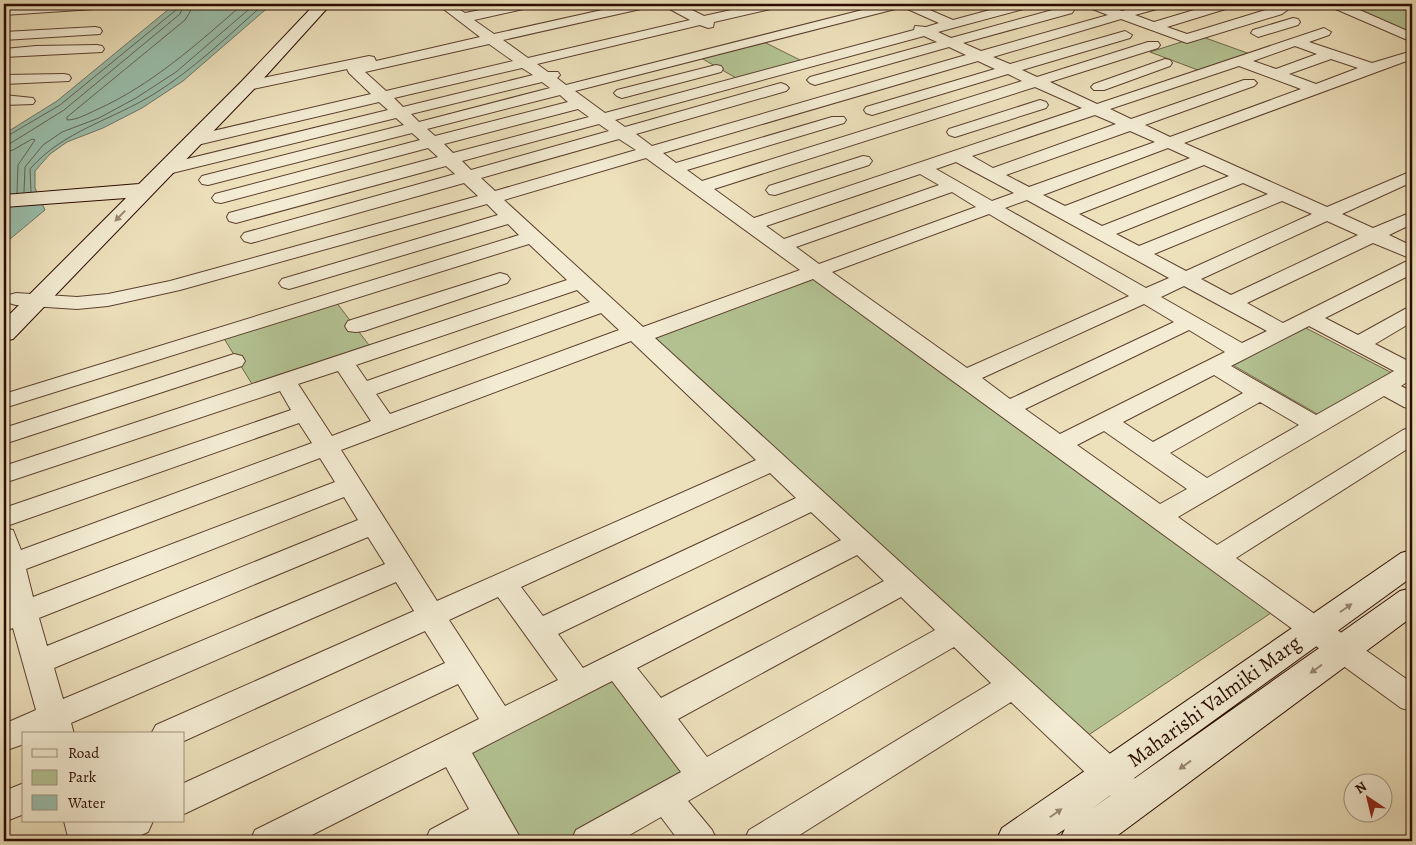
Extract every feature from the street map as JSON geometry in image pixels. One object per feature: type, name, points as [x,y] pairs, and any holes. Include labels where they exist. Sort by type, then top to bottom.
[{"type":"street","points":[[4,11],[109,4]]},
{"type":"street","points":[[4,334],[19,303],[303,4]]},
{"type":"street","points":[[19,303],[146,190],[248,85],[323,4]]},
{"type":"street","points":[[221,198],[397,107],[483,31],[527,4]]},
{"type":"street","points":[[671,4],[683,10],[703,13],[774,4]]},
{"type":"street","points":[[193,141],[557,80],[601,80],[689,45],[715,51],[871,7],[901,4]]},
{"type":"street","points":[[906,4],[929,14],[950,16],[1026,4]]},
{"type":"street","points":[[1093,4],[1187,39],[1283,8],[1281,4]]},
{"type":"street","points":[[19,303],[77,303],[108,300],[173,286],[490,198],[1159,4]]},
{"type":"street","points":[[1153,27],[1227,4]]},
{"type":"street","points":[[1336,4],[1412,38]]},
{"type":"street","points":[[248,85],[483,31],[611,7],[640,5],[673,28],[716,70],[738,82]]},
{"type":"street","points":[[871,7],[1412,253]]},
{"type":"street","points":[[815,80],[1066,10]]},
{"type":"street","points":[[483,31],[673,28],[703,13]]},
{"type":"street","points":[[703,13],[721,31],[745,43]]},
{"type":"street","points":[[1205,34],[1261,54],[1324,32],[1269,13]]},
{"type":"street","points":[[539,14],[354,70],[397,107],[490,198],[1137,800]]},
{"type":"street","points":[[236,217],[925,31],[950,16]]},
{"type":"street","points":[[752,225],[1196,76],[1214,69],[1239,46],[1293,22]]},
{"type":"street","points":[[699,188],[1153,46],[1093,23]]},
{"type":"street","points":[[4,36],[95,31]]},
{"type":"street","points":[[483,31],[557,80],[581,103],[1412,699]]},
{"type":"street","points":[[273,35],[294,35]]},
{"type":"street","points":[[872,110],[1125,35]]},
{"type":"street","points":[[763,39],[808,63]]},
{"type":"street","points":[[1296,42],[1372,68]]},
{"type":"street","points":[[1239,46],[1276,74],[1316,89]]},
{"type":"street","points":[[4,53],[36,50],[98,49]]},
{"type":"street","points":[[1134,52],[1196,76]]},
{"type":"street","points":[[1276,74],[1330,54]]},
{"type":"street","points":[[8,566],[385,425],[991,208],[1372,68],[1403,57],[1412,56]]},
{"type":"street","points":[[1099,87],[1165,64]]},
{"type":"street","points":[[791,67],[899,125]]},
{"type":"street","points":[[1214,69],[1290,98]]},
{"type":"street","points":[[622,93],[716,70]]},
{"type":"street","points":[[759,76],[866,136]]},
{"type":"street","points":[[4,80],[64,78]]},
{"type":"street","points":[[164,170],[397,107],[557,80]]},
{"type":"street","points":[[601,80],[643,107]]},
{"type":"street","points":[[992,174],[1249,83]]},
{"type":"street","points":[[251,237],[781,88]]},
{"type":"street","points":[[704,90],[758,120]]},
{"type":"street","points":[[1009,91],[1070,118]]},
{"type":"street","points":[[4,100],[27,101]]},
{"type":"street","points":[[208,180],[397,107],[581,103]]},
{"type":"street","points":[[955,132],[1040,105]]},
{"type":"street","points":[[199,112],[220,113]]},
{"type":"street","points":[[926,116],[984,147]]},
{"type":"street","points":[[673,169],[838,120]]},
{"type":"street","points":[[835,145],[892,178]]},
{"type":"street","points":[[958,156],[1283,331]]},
{"type":"street","points":[[1064,213],[1205,158]]},
{"type":"street","points":[[774,190],[863,161]]},
{"type":"street","points":[[192,163],[208,180],[307,307]]},
{"type":"street","points":[[922,168],[1242,352]]},
{"type":"street","points":[[748,172],[802,208]]},
{"type":"street","points":[[1101,233],[1244,176]]},
{"type":"street","points":[[964,378],[1412,176]]},
{"type":"street","points":[[780,246],[952,186]]},
{"type":"street","points":[[4,202],[146,190]]},
{"type":"street","points":[[1139,253],[1282,194]]},
{"type":"street","points":[[289,283],[511,217]]},
{"type":"street","points":[[1231,303],[1412,217]]},
{"type":"street","points":[[4,400],[533,237]]},
{"type":"street","points":[[475,255],[523,301]]},
{"type":"street","points":[[1058,445],[1309,318],[1407,273]]},
{"type":"street","points":[[356,326],[500,280]]},
{"type":"street","points":[[4,475],[581,282]]},
{"type":"street","points":[[336,298],[376,351]]},
{"type":"street","points":[[362,391],[605,304]]},
{"type":"street","points":[[1359,344],[1412,313]]},
{"type":"street","points":[[1309,318],[1411,370]]},
{"type":"street","points":[[1007,409],[1190,322]]},
{"type":"street","points":[[218,334],[253,392]]},
{"type":"street","points":[[4,436],[234,361]]},
{"type":"street","points":[[343,362],[385,425]]},
{"type":"street","points":[[1214,366],[1316,426]]},
{"type":"street","points":[[1158,517],[1411,370]]},
{"type":"street","points":[[284,381],[499,724]]},
{"type":"street","points":[[1384,386],[1412,402]]},
{"type":"street","points":[[1152,453],[1260,392]]},
{"type":"street","points":[[4,518],[305,413]]},
{"type":"street","points":[[1105,421],[1206,489]]},
{"type":"street","points":[[1215,558],[1412,435]]},
{"type":"street","points":[[171,732],[774,462]]},
{"type":"street","points":[[13,616],[350,485]]},
{"type":"street","points":[[538,630],[815,500]]},
{"type":"street","points":[[38,662],[374,524]]},
{"type":"street","points":[[4,537],[13,616],[38,662],[56,725]]},
{"type":"street","points":[[267,841],[860,542]]},
{"type":"street","name":"Maharishi Valmiki Marg","points":[[1079,841],[1137,800],[1329,640],[1412,561]]},
{"type":"street","points":[[28,732],[56,725],[402,568]]},
{"type":"street","points":[[656,716],[904,583]]},
{"type":"street","points":[[503,584],[578,684]]},
{"type":"street","name":"Maharishi Valmiki Marg","points":[[1016,841],[1111,776],[1329,640],[1412,600]]},
{"type":"street","points":[[588,841],[956,632]]},
{"type":"street","points":[[617,665],[703,776]]},
{"type":"street","points":[[185,799],[464,668]]},
{"type":"street","points":[[761,841],[1013,685]]},
{"type":"street","points":[[4,738],[22,734]]},
{"type":"street","points":[[442,841],[497,828],[452,748]]},
{"type":"street","points":[[665,797],[700,841]]},
{"type":"street","points":[[4,807],[22,799]]},
{"type":"street","points":[[81,822],[86,841]]},
{"type":"street","points":[[93,841],[134,822]]},
{"type":"green space","points":[[1340,4],[1412,4],[1412,35]]},
{"type":"green space","points":[[1200,36],[1253,55],[1203,72],[1150,52]]},
{"type":"green space","points":[[764,42],[802,61],[738,79],[701,58]]},
{"type":"green space","points":[[812,278],[1271,613],[1087,736],[653,337]]},
{"type":"green space","points":[[336,302],[369,345],[252,384],[223,337]]},
{"type":"green space","points":[[1304,327],[1392,373],[1319,415],[1231,364]]},
{"type":"green space","points":[[617,677],[689,772],[568,841],[518,841],[466,753]]},
{"type":"water","points":[[175,4],[272,4],[183,81],[142,108],[103,128],[67,142],[50,154],[35,171],[35,188],[45,210],[4,244],[4,134],[57,101]]}]
